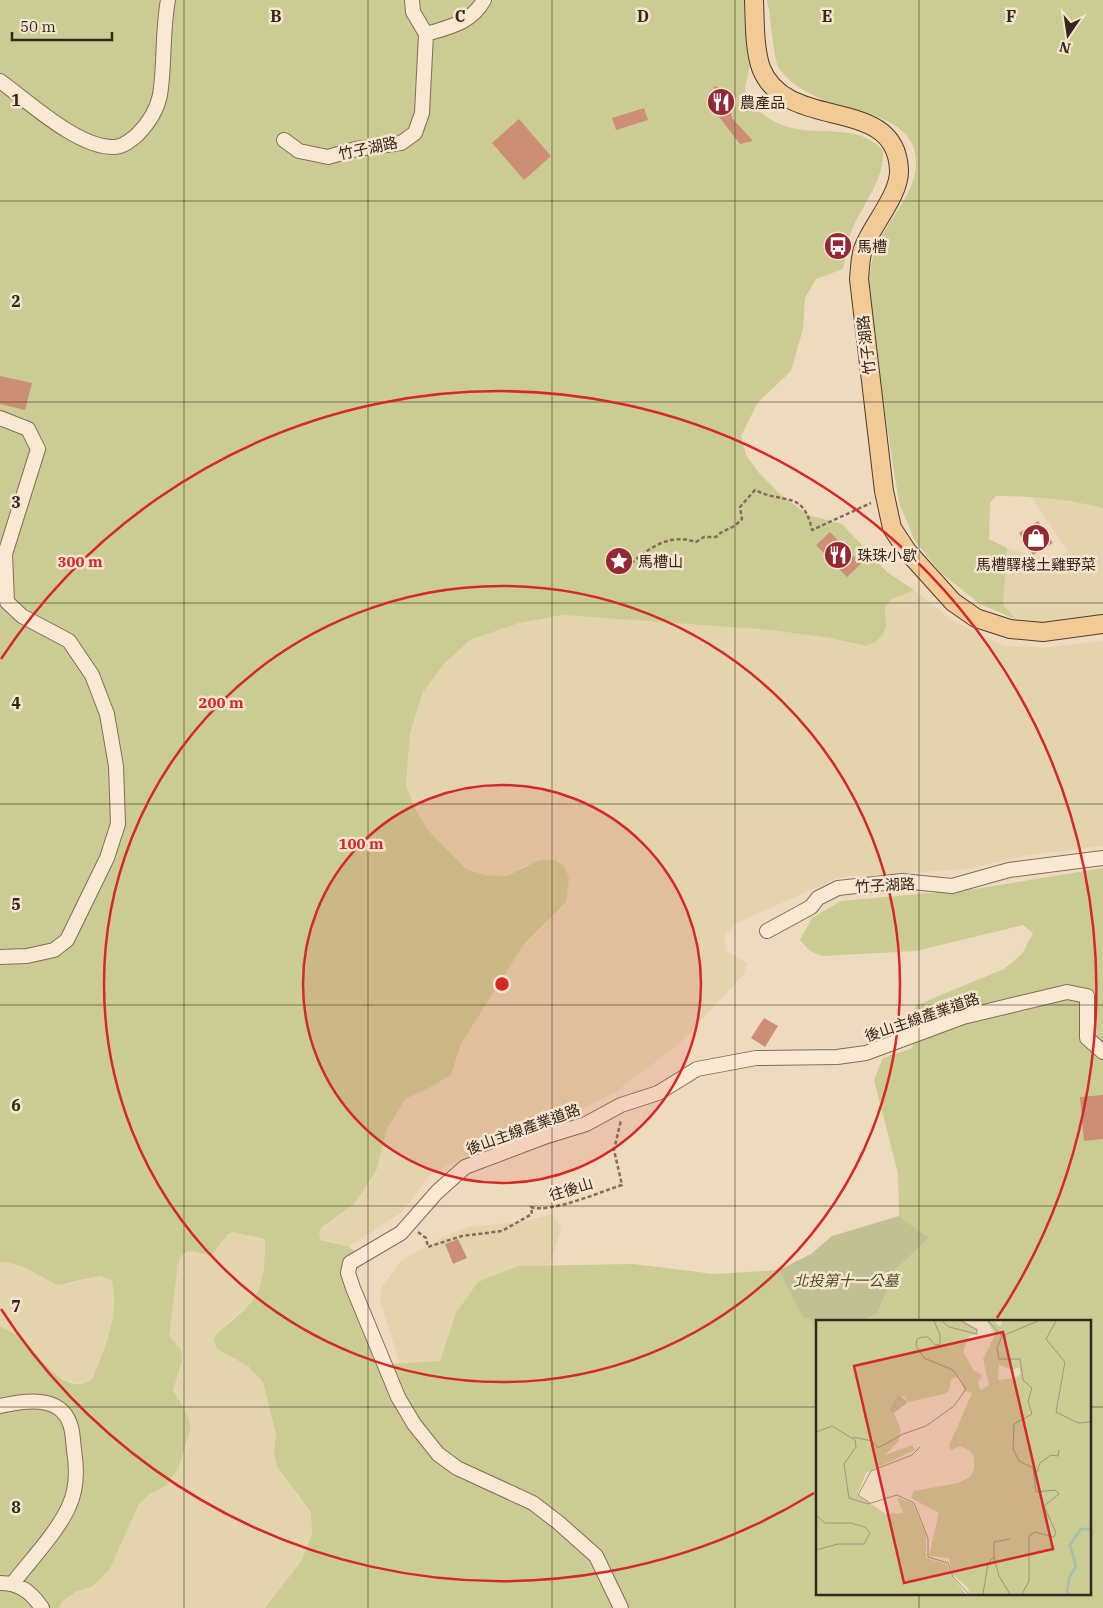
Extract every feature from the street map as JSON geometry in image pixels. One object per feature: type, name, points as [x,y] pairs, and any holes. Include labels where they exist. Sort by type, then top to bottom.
[{"type":"main road","name":"竹子湖路","points":[[754,0],[756,38],[762,68],[778,91],[795,102],[818,111],[863,121],[882,131],[893,143],[898,159],[899,173],[894,188],[863,249],[858,279],[884,494],[892,528],[907,551],[953,602],[976,618],[1010,629],[1043,632],[1103,624]]},
{"type":"street","points":[[0,81],[79,139],[115,147],[129,142],[143,129],[157,108],[160,94],[164,22],[168,0]]},
{"type":"street","points":[[412,0],[413,12],[426,34],[463,23],[480,8],[484,0]]},
{"type":"street","name":"竹子湖路","points":[[284,140],[300,151],[328,157],[356,149],[401,143],[415,133],[422,113],[426,34]]},
{"type":"street","points":[[0,418],[28,430],[38,449],[5,554],[7,602],[22,616],[69,641],[92,675],[109,723],[116,766],[118,824],[108,858],[67,940],[54,950],[27,956],[0,958]]},
{"type":"street","points":[[0,547],[14,521]]},
{"type":"street","name":"竹子湖路","points":[[767,932],[811,907],[818,898],[838,888],[902,881],[952,886],[1009,870],[1103,858]]},
{"type":"street","name":"後山主線產業道路","points":[[620,1608],[596,1556],[533,1502],[457,1468],[438,1454],[414,1424],[402,1404],[348,1273],[350,1263],[401,1233],[437,1192],[466,1167],[547,1136],[586,1124],[620,1105],[658,1092],[697,1069],[756,1058],[837,1057],[866,1053],[963,1017],[1068,992],[1087,996],[1087,1038],[1103,1052]]},
{"type":"street","points":[[0,1406],[38,1401],[53,1405],[64,1413],[71,1424],[77,1474],[69,1506],[47,1539],[6,1583],[29,1593],[42,1608]]},
{"type":"path","points":[[623,565],[625,569],[653,546],[683,537],[696,542],[704,537],[716,537],[723,530],[733,529],[742,519],[740,507],[755,490],[800,503],[809,516],[812,530],[816,530],[884,494]]},
{"type":"path","name":"往後山","points":[[408,1225],[426,1238],[428,1247],[462,1236],[502,1231],[532,1214],[531,1207],[538,1210],[622,1185],[614,1150],[622,1114],[619,1112],[620,1105]]},
{"type":"shaded area","points":[[1031,497],[1069,499],[1103,508],[1103,616],[1062,622],[1034,622],[1017,620],[1003,605],[1007,548],[1049,560],[1060,559],[1067,550]]},
{"type":"shaded area","points":[[914,590],[952,620],[1004,646],[1050,647],[1103,641],[1103,846],[1028,855],[968,869],[840,877],[739,922],[725,934],[725,950],[747,963],[744,974],[678,1045],[617,1091],[563,1119],[511,1138],[432,1173],[402,1212],[349,1247],[321,1239],[318,1232],[322,1227],[377,1169],[387,1129],[405,1099],[451,1075],[461,1044],[524,944],[566,902],[527,865],[507,876],[485,875],[466,869],[428,830],[415,808],[406,785],[410,733],[423,692],[444,664],[470,640],[519,623],[563,615],[770,630],[830,638],[866,646],[886,627],[885,607],[892,599]]},
{"type":"shaded area","points":[[551,1214],[562,1228],[549,1267],[518,1266],[456,1313],[440,1361],[400,1364],[380,1300],[382,1286],[402,1260],[435,1241],[468,1227],[528,1221]]},
{"type":"shaded area","points":[[233,1232],[265,1239],[265,1270],[261,1288],[255,1299],[216,1334],[217,1349],[248,1366],[263,1382],[276,1435],[274,1453],[295,1493],[311,1513],[312,1534],[302,1560],[265,1608],[59,1608],[60,1602],[75,1592],[92,1587],[126,1532],[139,1504],[151,1493],[166,1486],[186,1448],[191,1428],[187,1414],[173,1390],[177,1346],[169,1337],[178,1264],[181,1256],[188,1251],[212,1255],[228,1234]]},
{"type":"shaded area","points":[[0,1262],[9,1262],[34,1271],[49,1281],[69,1284],[100,1276],[112,1281],[116,1301],[110,1332],[93,1378],[79,1383],[67,1381],[52,1372],[21,1338],[0,1326]]},
{"type":"green space","points":[[0,0],[747,0],[753,51],[745,88],[747,101],[768,118],[779,124],[804,130],[851,133],[862,136],[883,150],[877,181],[851,232],[843,269],[816,279],[805,298],[803,329],[791,371],[758,402],[741,436],[746,455],[759,473],[781,495],[808,515],[842,524],[887,572],[914,590],[892,599],[885,607],[886,627],[883,634],[877,641],[866,646],[830,638],[770,630],[563,615],[519,623],[470,640],[444,664],[423,692],[410,733],[406,785],[415,808],[428,830],[466,869],[485,875],[507,876],[540,860],[555,860],[564,866],[569,878],[566,902],[524,944],[461,1044],[451,1075],[405,1099],[387,1129],[377,1169],[355,1203],[322,1227],[319,1232],[321,1240],[349,1247],[359,1254],[350,1259],[377,1365],[440,1361],[456,1313],[478,1282],[518,1266],[633,1264],[714,1274],[779,1270],[802,1317],[816,1323],[816,1596],[1090,1596],[1090,1320],[864,1320],[878,1313],[895,1270],[929,1238],[899,1216],[898,1173],[874,1080],[883,1058],[913,1048],[908,1016],[917,1005],[1004,969],[1022,954],[1033,933],[1023,925],[916,951],[822,956],[810,951],[800,940],[812,918],[841,901],[975,889],[1103,868],[1103,1608],[265,1608],[302,1560],[312,1534],[311,1513],[277,1466],[274,1453],[276,1435],[263,1382],[248,1366],[217,1349],[214,1340],[216,1334],[250,1304],[261,1285],[265,1258],[265,1239],[233,1232],[228,1234],[212,1255],[188,1251],[181,1256],[178,1264],[169,1336],[181,1350],[182,1360],[173,1390],[187,1414],[191,1428],[178,1469],[166,1486],[151,1493],[139,1504],[110,1568],[92,1587],[75,1592],[61,1602],[59,1608],[0,1608],[0,1326],[21,1338],[62,1379],[72,1383],[83,1383],[93,1378],[107,1342],[114,1307],[114,1295],[112,1281],[100,1276],[58,1285],[16,1264],[0,1262]]},
{"type":"green space","points":[[767,0],[1103,0],[1103,508],[1063,500],[1023,497],[996,496],[990,503],[989,539],[1007,548],[1003,605],[1017,620],[980,604],[942,574],[915,541],[899,503],[868,304],[870,275],[876,248],[906,196],[915,174],[914,148],[908,137],[887,121],[819,98],[805,91],[785,76],[780,70],[776,58]]},
{"type":"green space","name":"北投第十一公墓","points":[[899,1216],[929,1238],[895,1270],[878,1313],[864,1320],[816,1320],[816,1323],[802,1317],[779,1270],[811,1254],[832,1236]]},
{"type":"building","points":[[714,86],[727,91],[732,118],[753,141],[740,144],[713,109],[716,106]]},
{"type":"building","points":[[644,108],[648,120],[616,130],[612,118]]},
{"type":"building","points":[[519,119],[551,156],[524,180],[492,143]]},
{"type":"building","points":[[0,376],[32,383],[25,410],[0,404]]},
{"type":"building","name":"馬槽驛棧土雞野菜","points":[[1038,521],[1053,543],[1033,555],[1019,533]]},
{"type":"building","name":"珠珠小歇","points":[[830,532],[861,564],[847,577],[816,545]]},
{"type":"building","points":[[764,1018],[778,1026],[765,1047],[751,1038]]},
{"type":"building","points":[[1103,1095],[1103,1139],[1084,1141],[1080,1097]]},
{"type":"building","points":[[458,1239],[467,1258],[453,1264],[445,1244]]},
{"type":"place","name":"農產品","points":[[721,102]]},
{"type":"place","name":"馬槽","points":[[838,246]]},
{"type":"place","name":"馬槽驛棧土雞野菜","points":[[1036,538]]},
{"type":"place","name":"珠珠小歇","points":[[838,555]]},
{"type":"place","name":"馬槽山","points":[[619,561]]}]
